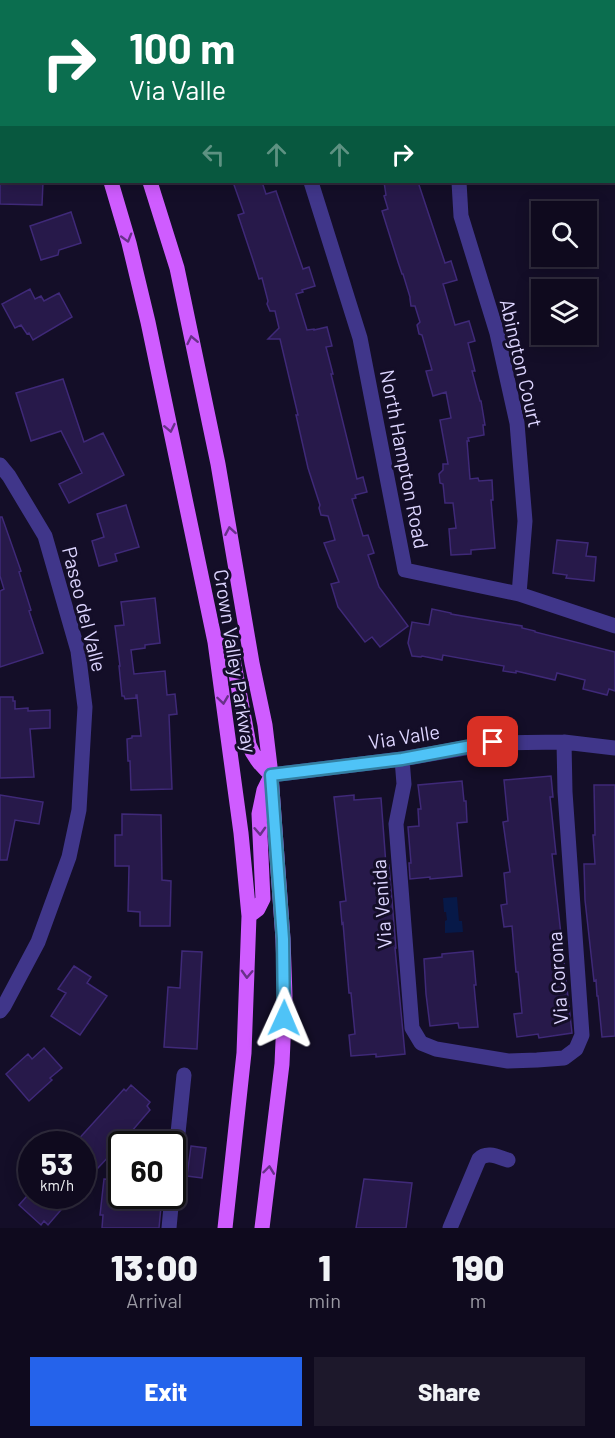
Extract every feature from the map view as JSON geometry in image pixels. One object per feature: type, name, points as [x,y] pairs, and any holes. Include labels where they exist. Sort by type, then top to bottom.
[{"type":"main road","name":"Crown Valley Parkway","points":[[111,183],[148,322],[215,642],[241,833],[249,916],[244,1053],[225,1228]]},
{"type":"main road","name":"Crown Valley Parkway","points":[[150,183],[177,268],[218,464],[252,663],[265,725],[271,775],[285,996],[282,1064],[262,1228]]},
{"type":"main road","points":[[215,642],[229,644],[249,745],[259,764],[271,775],[264,790],[259,814],[263,899],[258,909],[249,916]]},
{"type":"street","name":"North Hampton Road","points":[[311,183],[360,338],[405,570],[519,594],[615,626]]},
{"type":"street","name":"Abington Court","points":[[459,183],[461,216],[497,333],[517,423],[525,521],[519,594]]},
{"type":"street","name":"Paseo del Valle","points":[[0,465],[45,536],[78,651],[85,707],[79,810],[69,857],[38,942],[0,1011]]},
{"type":"street","name":"Via Valle","points":[[271,775],[402,759],[493,742],[564,742],[615,748]]},
{"type":"street","name":"Via Corona","points":[[421,1043],[436,1049],[508,1060],[564,1058],[576,1049],[582,1035],[565,792],[564,742]]},
{"type":"street","name":"Via Venida","points":[[402,759],[404,784],[396,824],[412,1028],[421,1043]]},
{"type":"street","points":[[178,1131],[184,1075]]},
{"type":"street","points":[[450,1228],[479,1159],[488,1154],[508,1160]]},
{"type":"street","points":[[169,1228],[171,1209]]},
{"type":"water","points":[[457,897],[459,921],[462,921],[463,932],[445,933],[445,921],[447,920],[443,898]]},
{"type":"building","points":[[0,183],[43,183],[42,205],[0,204]]},
{"type":"building","points":[[233,183],[262,183],[266,194],[276,191],[303,269],[309,267],[315,286],[296,294],[307,330],[327,327],[332,346],[326,347],[333,374],[331,374],[357,479],[363,477],[367,492],[355,495],[356,498],[352,499],[363,536],[368,535],[374,553],[368,555],[379,587],[408,626],[380,647],[372,637],[365,642],[338,607],[331,584],[339,582],[324,543],[335,540],[328,516],[321,515],[308,468],[280,339],[268,339],[279,328],[275,311],[270,311],[267,304],[262,278],[259,279],[238,215],[244,213]]},
{"type":"building","points":[[384,183],[418,183],[445,263],[451,261],[457,280],[443,284],[455,325],[469,321],[475,341],[468,343],[485,425],[483,425],[484,435],[468,438],[469,441],[467,441],[470,479],[492,480],[493,500],[491,500],[495,548],[471,550],[471,554],[451,555],[449,529],[456,528],[453,503],[445,503],[443,484],[440,483],[439,474],[443,470],[443,464],[448,464],[440,420],[451,418],[446,392],[433,396],[426,371],[432,370],[422,335],[419,334],[417,325],[420,322],[415,306],[411,306],[382,211],[388,209],[384,196],[386,195]]},
{"type":"building","points":[[71,212],[81,243],[59,250],[58,255],[41,260],[30,226]]},
{"type":"building","points":[[30,289],[35,299],[41,296],[44,301],[59,293],[72,317],[33,340],[21,325],[15,328],[2,304]]},
{"type":"building","points":[[63,379],[84,442],[103,433],[124,475],[69,503],[59,484],[82,473],[61,431],[31,441],[16,393]]},
{"type":"building","points":[[126,505],[139,547],[115,554],[117,561],[99,566],[92,541],[104,537],[97,514]]},
{"type":"building","points":[[0,517],[2,517],[21,571],[19,572],[31,610],[29,611],[43,653],[0,667],[0,591],[4,589],[0,576]]},
{"type":"building","points":[[557,540],[588,543],[586,556],[596,557],[594,581],[566,578],[567,575],[553,573]]},
{"type":"building","points":[[155,598],[160,643],[131,650],[134,674],[165,671],[167,695],[175,694],[177,714],[169,715],[172,789],[131,790],[127,739],[132,736],[141,736],[137,695],[136,698],[125,699],[122,696],[115,626],[124,625],[121,602]]},
{"type":"building","points":[[432,609],[522,626],[522,628],[535,632],[615,652],[615,691],[609,689],[607,695],[583,689],[585,680],[557,673],[555,680],[516,671],[516,673],[503,671],[504,666],[443,655],[442,660],[412,656],[408,643],[412,622],[429,625]]},
{"type":"building","points":[[0,697],[13,697],[15,709],[50,710],[50,728],[30,729],[34,777],[0,778]]},
{"type":"building","points":[[551,776],[553,797],[550,797],[556,854],[552,854],[572,1033],[539,1038],[538,1034],[517,1037],[514,1014],[522,1013],[518,972],[516,972],[512,926],[504,927],[501,905],[507,904],[504,873],[510,872],[503,822],[508,821],[504,780]]},
{"type":"building","points":[[462,781],[467,822],[457,823],[462,876],[410,879],[408,827],[419,826],[418,809],[421,809],[418,785]]},
{"type":"building","points":[[594,785],[615,785],[615,1036],[602,1037],[585,900],[584,864],[595,864]]},
{"type":"building","points":[[0,795],[43,802],[39,824],[15,820],[7,860],[0,860]]},
{"type":"building","points":[[354,795],[354,800],[381,798],[405,1054],[376,1057],[376,1054],[351,1056],[349,1035],[355,1034],[340,902],[346,901],[334,797]]},
{"type":"building","points":[[122,814],[161,815],[162,880],[171,881],[170,926],[140,926],[140,912],[128,911],[129,866],[115,866],[115,835],[122,835]]},
{"type":"building","points":[[182,951],[202,952],[197,1049],[164,1047],[168,987],[180,988]]},
{"type":"building","points":[[473,951],[478,1027],[459,1028],[458,1023],[430,1026],[424,959],[442,957],[442,954]]},
{"type":"building","points":[[74,966],[91,977],[87,983],[107,996],[80,1035],[51,1016],[66,993],[58,989]]},
{"type":"building","points":[[44,1048],[62,1068],[29,1101],[6,1074],[28,1054],[32,1059]]},
{"type":"building","points":[[131,1085],[150,1102],[147,1106],[150,1110],[132,1131],[108,1131],[108,1157],[96,1170],[96,1131],[86,1131],[124,1089],[126,1091]]},
{"type":"building","points":[[191,1146],[206,1148],[202,1178],[187,1176]]},
{"type":"building","points":[[104,1179],[108,1179],[108,1209],[161,1209],[159,1228],[102,1228],[103,1215],[100,1215]]},
{"type":"building","points":[[364,1179],[412,1183],[406,1228],[356,1228]]},
{"type":"building","points":[[23,1209],[62,1209],[48,1225],[44,1221],[41,1225]]},
{"type":"route","points":[[284,1018],[283,939],[271,775],[402,759],[493,742]]}]
